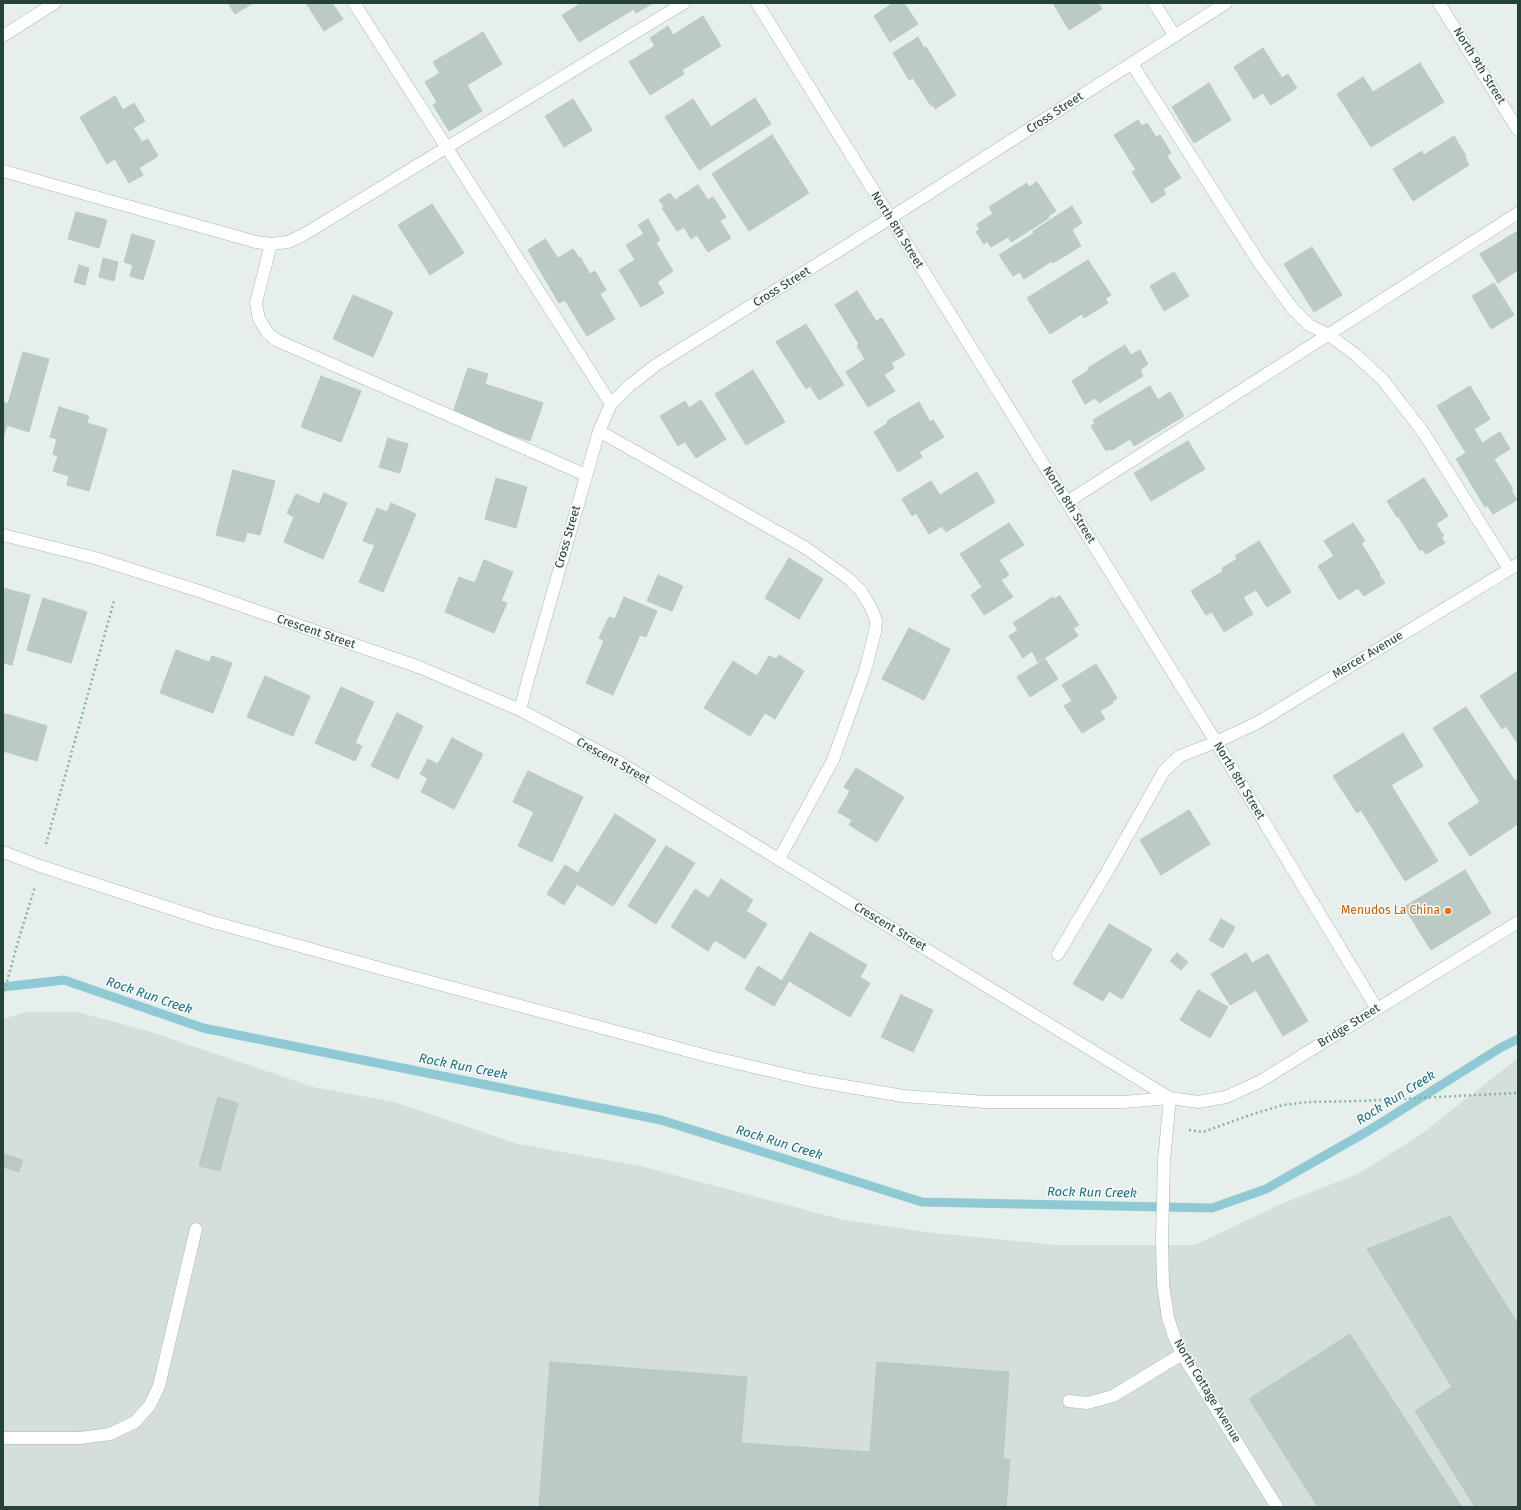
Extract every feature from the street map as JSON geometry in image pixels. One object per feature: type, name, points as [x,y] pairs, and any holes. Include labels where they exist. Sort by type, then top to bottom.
[{"type":"street","points":[[3,36],[55,3]]},
{"type":"street","points":[[354,3],[611,404]]},
{"type":"street","points":[[3,171],[256,242],[271,244],[288,242],[304,235],[684,3]]},
{"type":"street","name":"North 8th Street","points":[[757,3],[1216,742],[1377,1009]]},
{"type":"street","points":[[1154,3],[1175,36]]},
{"type":"street","name":"Cross Street","points":[[520,710],[586,474],[599,431],[611,404],[629,386],[656,365],[890,219],[1226,3]]},
{"type":"street","name":"North 9th Street","points":[[1439,3],[1518,130]]},
{"type":"street","points":[[1132,64],[1260,264],[1292,308],[1309,325],[1329,335],[1356,355],[1382,380],[1423,432],[1514,566]]},
{"type":"street","points":[[1067,502],[1518,213]]},
{"type":"street","points":[[271,244],[256,303],[259,319],[267,332],[276,340],[586,474]]},
{"type":"street","points":[[599,431],[806,548],[849,578],[861,591],[874,614],[876,620],[875,632],[865,672],[833,760],[779,859]]},
{"type":"street","name":"Crescent Street","points":[[3,535],[95,558],[202,592],[419,667],[520,710],[619,762],[1170,1098]]},
{"type":"street","name":"Mercer Avenue","points":[[1058,954],[1164,771],[1180,756],[1216,742],[1257,723],[1514,566]]},
{"type":"street","points":[[3,852],[40,866],[209,921],[390,972],[711,1057],[809,1080],[903,1096],[986,1102],[1124,1102],[1170,1098]]},
{"type":"street","name":"Bridge Street","points":[[1170,1098],[1198,1102],[1226,1097],[1259,1082],[1518,922]]},
{"type":"street","name":"North Cottage Avenue","points":[[1170,1098],[1164,1160],[1162,1240],[1163,1284],[1168,1318],[1182,1354],[1277,1507]]},
{"type":"street","points":[[3,1438],[80,1438],[110,1434],[135,1422],[150,1405],[159,1386],[196,1229]]},
{"type":"street","points":[[1069,1401],[1087,1403],[1113,1396],[1182,1354]]},
{"type":"path","points":[[3,996],[35,887],[114,601]]},
{"type":"path","points":[[1203,1132],[1283,1105],[1308,1102],[1518,1093]]},
{"type":"shaded area","points":[[26,1012],[77,1012],[148,1031],[313,1087],[394,1102],[518,1144],[640,1166],[840,1219],[925,1232],[1057,1245],[1195,1245],[1281,1204],[1360,1173],[1420,1135],[1518,1058],[1518,1507],[3,1507],[3,1019]]},
{"type":"building","points":[[228,3],[253,3],[235,14]]},
{"type":"building","points":[[306,3],[332,3],[343,19],[324,31]]},
{"type":"building","points":[[582,3],[653,3],[636,13],[634,9],[579,42],[562,15]]},
{"type":"building","points":[[893,3],[904,3],[918,24],[890,42],[874,16]]},
{"type":"building","points":[[1053,3],[1098,3],[1102,9],[1069,30]]},
{"type":"building","points":[[703,16],[721,46],[682,70],[684,74],[650,95],[629,62],[655,46],[650,38],[668,26],[673,35]]},
{"type":"building","points":[[483,32],[502,64],[467,85],[482,111],[449,131],[433,105],[437,102],[425,82],[440,73],[433,62]]},
{"type":"building","points":[[918,37],[924,48],[926,47],[956,95],[935,109],[933,105],[931,106],[913,78],[909,80],[893,53]]},
{"type":"building","points":[[1263,48],[1282,78],[1288,74],[1297,88],[1271,105],[1263,93],[1254,99],[1234,67]]},
{"type":"building","points":[[1420,63],[1444,102],[1371,147],[1337,94],[1363,77],[1373,92]]},
{"type":"building","points":[[1209,83],[1231,120],[1194,143],[1172,107]]},
{"type":"building","points":[[115,96],[123,110],[134,103],[145,121],[133,128],[142,142],[148,139],[158,156],[139,168],[143,175],[129,183],[115,159],[107,164],[80,117]]},
{"type":"building","points":[[755,98],[771,124],[699,170],[665,117],[693,99],[711,127]]},
{"type":"building","points":[[573,99],[592,130],[564,147],[545,116]]},
{"type":"building","points":[[1138,120],[1142,126],[1147,123],[1156,137],[1160,135],[1171,153],[1167,156],[1181,178],[1163,189],[1166,194],[1152,203],[1132,172],[1136,170],[1114,135]]},
{"type":"building","points":[[772,135],[809,193],[749,231],[712,174]]},
{"type":"building","points":[[1454,136],[1466,156],[1465,157],[1469,165],[1413,201],[1393,169],[1422,151],[1424,155]]},
{"type":"building","points":[[1037,182],[1056,211],[1048,216],[1049,218],[1011,242],[1008,237],[991,247],[987,241],[984,244],[976,232],[980,230],[977,224],[993,214],[989,207],[1027,183],[1029,187]]},
{"type":"building","points":[[698,185],[708,200],[713,197],[726,217],[720,221],[731,238],[708,252],[697,235],[691,239],[684,227],[677,231],[662,208],[664,207],[659,200],[670,193],[675,200]]},
{"type":"building","points":[[432,204],[464,253],[430,275],[398,225]]},
{"type":"building","points":[[1072,206],[1082,223],[1072,230],[1081,246],[1053,263],[1052,261],[1024,279],[1020,272],[1013,276],[999,255],[1034,233],[1033,231]]},
{"type":"building","points":[[76,212],[107,220],[99,248],[68,239]]},
{"type":"building","points":[[648,219],[660,240],[656,243],[673,271],[657,282],[664,293],[641,307],[619,270],[635,260],[626,245],[644,234],[638,225]]},
{"type":"building","points":[[1516,232],[1518,234],[1518,270],[1498,283],[1480,254]]},
{"type":"building","points":[[132,234],[155,241],[143,280],[130,276],[133,265],[124,262]]},
{"type":"building","points":[[545,239],[558,258],[573,249],[579,258],[580,257],[590,274],[595,271],[606,290],[600,294],[615,319],[587,336],[565,300],[559,303],[528,250]]},
{"type":"building","points":[[1312,247],[1342,295],[1314,312],[1284,264]]},
{"type":"building","points":[[103,258],[118,262],[114,281],[99,277]]},
{"type":"building","points":[[1088,260],[1111,295],[1105,299],[1108,303],[1084,318],[1082,314],[1050,334],[1027,298]]},
{"type":"building","points":[[79,265],[89,268],[85,285],[74,282]]},
{"type":"building","points":[[1174,272],[1189,296],[1164,311],[1150,286]]},
{"type":"building","points":[[1494,283],[1514,315],[1491,329],[1472,296]]},
{"type":"building","points":[[857,291],[876,321],[882,318],[905,355],[891,363],[894,368],[884,375],[895,391],[868,407],[846,372],[865,359],[857,346],[859,344],[835,305]]},
{"type":"building","points":[[353,295],[393,312],[373,357],[333,339]]},
{"type":"building","points":[[806,324],[844,385],[819,400],[810,386],[806,389],[776,342]]},
{"type":"building","points":[[1125,345],[1131,355],[1140,350],[1148,364],[1140,370],[1143,376],[1099,403],[1095,398],[1085,404],[1072,381],[1089,370],[1088,368]]},
{"type":"building","points":[[23,352],[49,359],[29,432],[7,425],[3,439],[3,402],[8,404]]},
{"type":"building","points":[[468,368],[488,374],[485,384],[543,403],[530,441],[486,426],[487,424],[453,413]]},
{"type":"building","points":[[753,370],[785,422],[746,445],[715,394]]},
{"type":"building","points":[[321,376],[361,391],[341,442],[301,427]]},
{"type":"building","points":[[1150,386],[1158,400],[1170,392],[1184,416],[1134,446],[1130,439],[1112,450],[1110,449],[1106,451],[1091,426],[1095,423],[1093,420]]},
{"type":"building","points":[[1470,386],[1490,419],[1474,429],[1482,443],[1500,432],[1510,449],[1494,459],[1513,489],[1511,490],[1517,500],[1493,514],[1487,505],[1485,507],[1456,459],[1466,453],[1437,406]]},
{"type":"building","points":[[701,400],[726,439],[696,458],[685,442],[678,446],[660,416],[685,401],[689,408]]},
{"type":"building","points":[[919,402],[930,422],[933,420],[944,437],[919,452],[922,457],[898,472],[874,432],[888,423],[887,421]]},
{"type":"building","points":[[59,407],[89,416],[87,423],[107,429],[89,491],[67,485],[69,476],[53,471],[58,456],[53,454],[57,439],[50,437]]},
{"type":"building","points":[[388,438],[408,444],[400,473],[379,467]]},
{"type":"building","points":[[1188,441],[1205,469],[1151,501],[1134,473]]},
{"type":"building","points":[[233,470],[275,481],[260,535],[247,532],[244,542],[216,535]]},
{"type":"building","points":[[977,472],[995,502],[946,532],[942,526],[929,534],[916,513],[912,516],[902,499],[931,481],[940,495]]},
{"type":"building","points":[[496,478],[527,487],[516,528],[485,519]]},
{"type":"building","points":[[1424,478],[1448,516],[1436,524],[1444,536],[1441,537],[1445,543],[1426,554],[1422,549],[1420,551],[1387,501]]},
{"type":"building","points":[[324,493],[347,503],[323,559],[284,542],[294,517],[287,513],[296,494],[319,504]]},
{"type":"building","points":[[391,503],[416,514],[383,592],[359,582],[375,545],[363,541],[377,508],[387,512]]},
{"type":"building","points":[[1009,523],[1024,545],[999,560],[1009,575],[1001,580],[1013,597],[984,615],[971,595],[982,587],[960,554]]},
{"type":"building","points":[[1353,523],[1365,541],[1361,543],[1385,583],[1364,596],[1358,588],[1339,600],[1318,566],[1334,556],[1324,541]]},
{"type":"building","points":[[1259,541],[1291,592],[1267,607],[1256,590],[1243,597],[1253,614],[1224,632],[1212,612],[1206,615],[1191,591],[1223,571],[1222,568],[1237,559],[1235,556]]},
{"type":"building","points":[[789,558],[823,579],[799,619],[765,598]]},
{"type":"building","points":[[484,560],[513,572],[501,601],[507,603],[494,633],[445,612],[459,577],[475,583]]},
{"type":"building","points":[[658,575],[683,586],[672,611],[647,601]]},
{"type":"building","points":[[3,588],[30,595],[12,665],[3,663]]},
{"type":"building","points":[[1060,596],[1079,625],[1073,628],[1078,636],[1038,662],[1032,651],[1023,658],[1009,636],[1018,630],[1013,623],[1053,597],[1054,599]]},
{"type":"building","points":[[624,597],[657,611],[646,637],[640,635],[613,695],[586,683],[604,641],[599,638],[609,617],[615,619]]},
{"type":"building","points":[[43,598],[87,612],[71,663],[27,650]]},
{"type":"building","points":[[909,628],[950,649],[924,700],[882,679]]},
{"type":"building","points":[[176,650],[209,662],[212,656],[232,663],[213,713],[160,693]]},
{"type":"building","points":[[779,655],[804,671],[775,719],[765,713],[750,736],[704,708],[733,661],[757,676],[769,656],[776,659]]},
{"type":"building","points":[[1045,659],[1058,679],[1030,697],[1017,677]]},
{"type":"building","points":[[1096,664],[1117,698],[1112,702],[1113,703],[1100,711],[1105,719],[1082,733],[1064,706],[1072,701],[1062,685]]},
{"type":"building","points":[[1518,671],[1518,744],[1506,726],[1502,729],[1480,696]]},
{"type":"building","points":[[265,676],[310,696],[293,736],[247,717]]},
{"type":"building","points":[[341,687],[374,702],[355,743],[362,746],[355,761],[315,743]]},
{"type":"building","points":[[1466,707],[1515,781],[1518,778],[1518,824],[1470,856],[1448,823],[1480,802],[1433,728]]},
{"type":"building","points":[[3,713],[47,726],[37,761],[3,751]]},
{"type":"building","points":[[397,713],[423,726],[398,779],[371,766]]},
{"type":"building","points":[[1403,733],[1423,766],[1391,785],[1438,861],[1405,881],[1361,810],[1357,813],[1333,776]]},
{"type":"building","points":[[452,738],[483,754],[454,809],[421,792],[428,778],[420,774],[428,759],[438,764]]},
{"type":"building","points":[[856,768],[904,797],[877,842],[849,825],[852,820],[838,812],[850,791],[844,787]]},
{"type":"building","points":[[528,771],[583,797],[552,862],[518,846],[534,812],[513,802]]},
{"type":"building","points":[[1189,810],[1210,844],[1161,875],[1140,840]]},
{"type":"building","points":[[615,814],[656,840],[613,906],[577,884],[564,905],[547,894],[565,865],[578,873]]},
{"type":"building","points":[[666,846],[695,863],[656,924],[628,906]]},
{"type":"building","points":[[1465,870],[1491,913],[1431,950],[1404,907]]},
{"type":"building","points":[[721,879],[753,900],[746,911],[767,924],[745,959],[715,940],[708,951],[671,927],[695,889],[709,898]]},
{"type":"building","points":[[1221,919],[1235,927],[1223,948],[1209,940]]},
{"type":"building","points":[[1109,924],[1152,949],[1122,999],[1109,991],[1103,1001],[1073,984]]},
{"type":"building","points":[[810,932],[867,965],[860,977],[870,983],[850,1017],[789,981],[774,1006],[745,989],[758,966],[782,981]]},
{"type":"building","points":[[1177,953],[1188,962],[1181,970],[1170,961]]},
{"type":"building","points":[[1246,953],[1252,963],[1268,954],[1308,1021],[1283,1036],[1256,990],[1230,1005],[1211,974]]},
{"type":"building","points":[[1198,990],[1228,1007],[1210,1038],[1180,1020]]},
{"type":"building","points":[[901,995],[933,1010],[913,1052],[881,1037]]},
{"type":"building","points":[[218,1097],[238,1103],[220,1171],[199,1166]]},
{"type":"building","points":[[5,1154],[23,1160],[19,1172],[3,1167]]},
{"type":"building","points":[[1450,1216],[1518,1324],[1518,1507],[1475,1507],[1415,1411],[1452,1387],[1367,1249]]},
{"type":"building","points":[[1350,1334],[1462,1507],[1318,1507],[1249,1399]]},
{"type":"building","points":[[550,1362],[747,1377],[741,1443],[870,1452],[877,1362],[1009,1372],[1003,1459],[1010,1459],[1006,1507],[539,1507]]},
{"type":"waterway","name":"Rock Run Creek","points":[[3,987],[64,980],[203,1028],[661,1120],[922,1202],[1212,1208],[1266,1189],[1368,1131],[1500,1048],[1518,1039]]},
{"type":"place","name":"Menudos La China","points":[[1448,911]]}]
